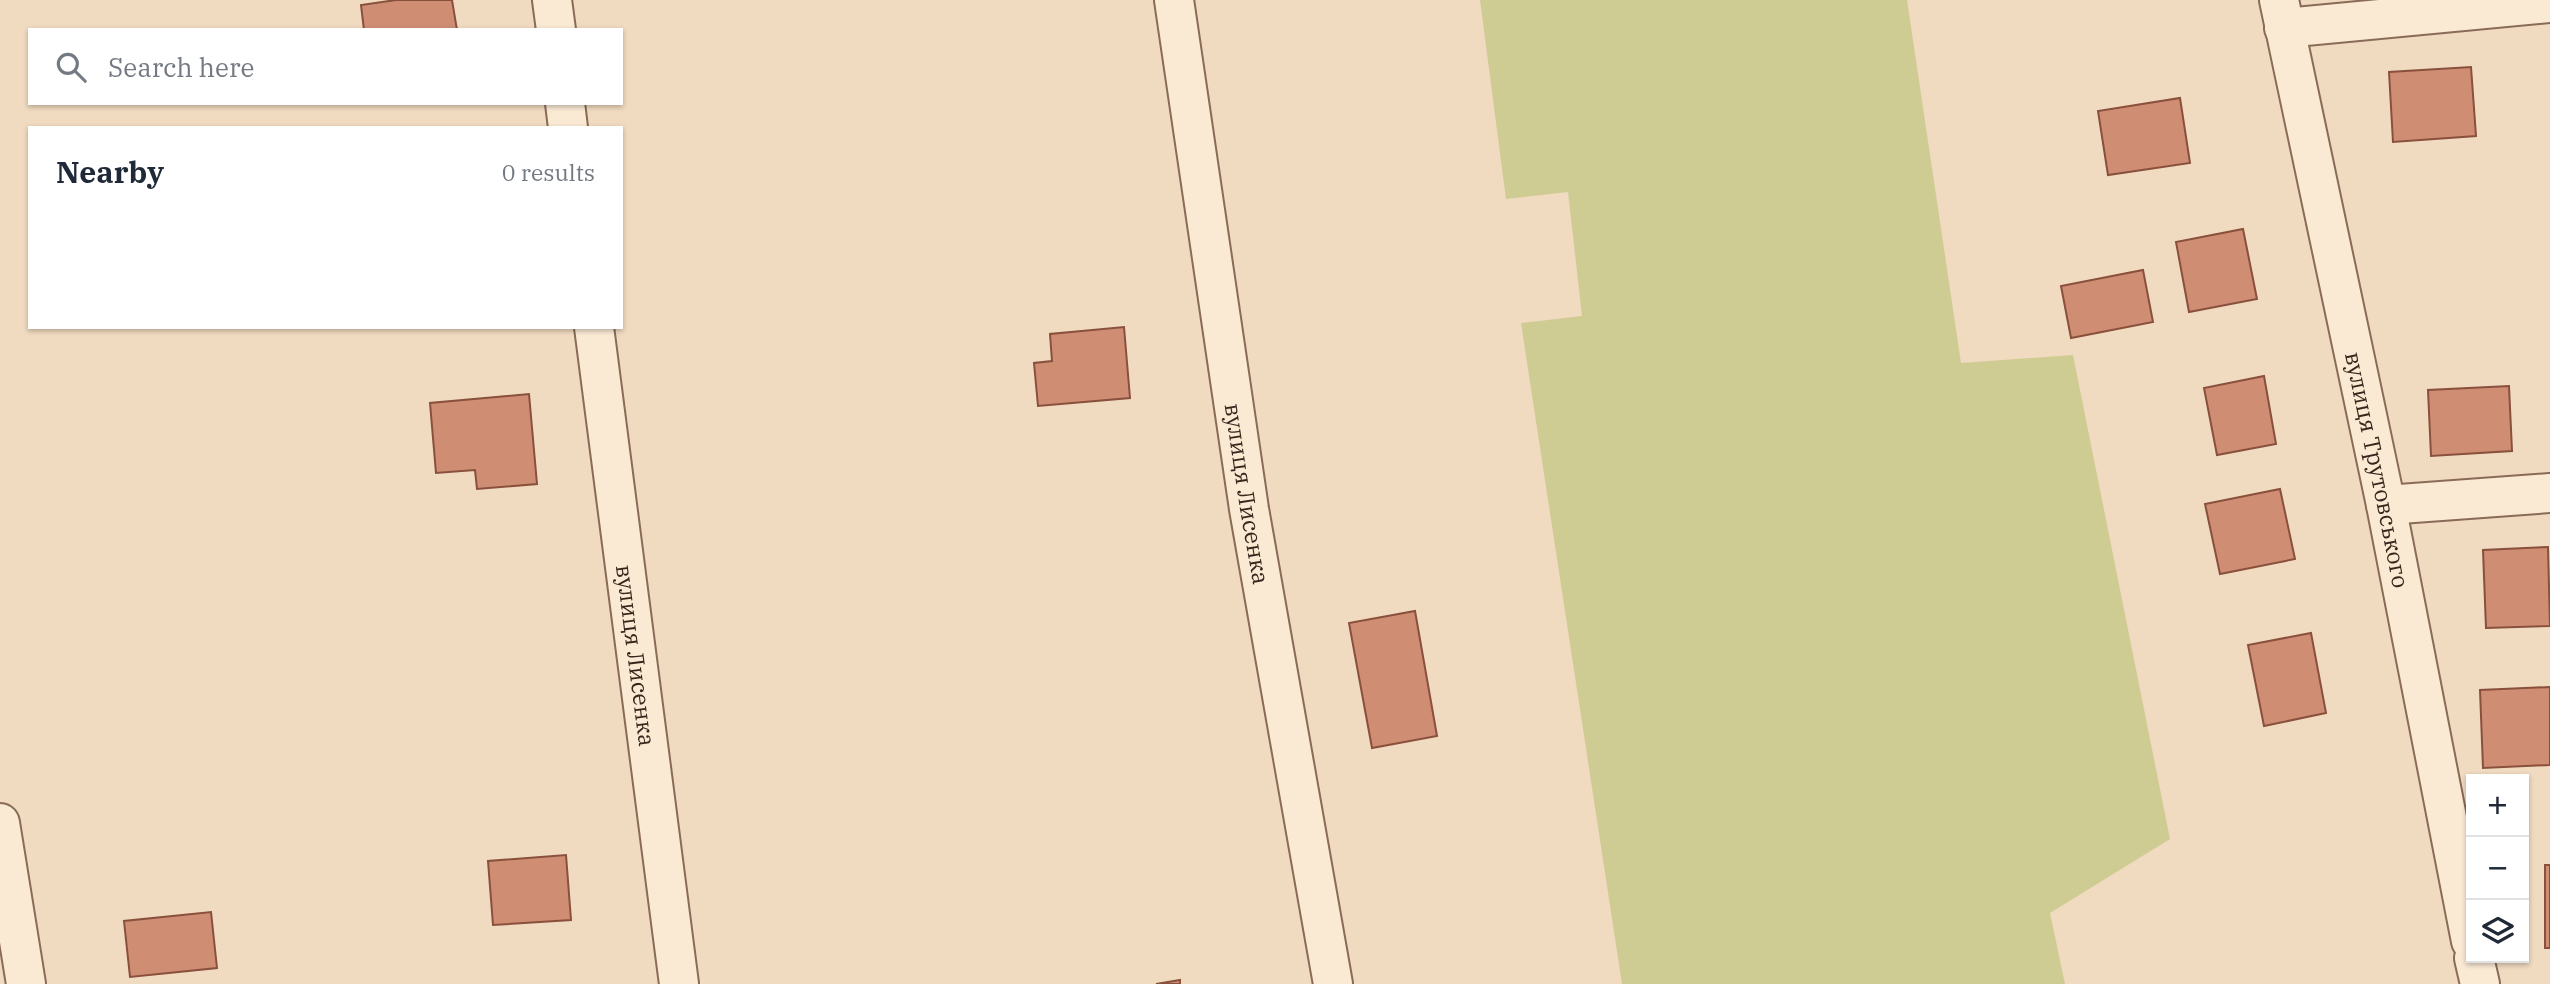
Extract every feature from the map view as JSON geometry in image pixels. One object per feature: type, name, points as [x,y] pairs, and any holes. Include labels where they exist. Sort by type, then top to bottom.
[{"type":"street","points":[[552,0],[556,28]]},
{"type":"street","name":"вулиця Лисенка","points":[[1174,0],[1249,509],[1333,984]]},
{"type":"street","points":[[2282,14],[2550,3]]},
{"type":"street","name":"вулиця Трутовського","points":[[2282,14],[2386,505],[2466,915]]},
{"type":"street","points":[[565,105],[569,126]]},
{"type":"street","name":"вулиця Лисенка","points":[[594,329],[679,984]]},
{"type":"street","points":[[2386,505],[2550,493]]},
{"type":"street","points":[[0,823],[26,984]]},
{"type":"street","points":[[2475,963],[2480,984]]},
{"type":"shaded area","points":[[1480,0],[1907,0],[1961,363],[2073,355],[2170,839],[2050,913],[2065,984],[1622,984],[1521,323],[1582,316],[1568,192],[1506,199]]},
{"type":"building","points":[[396,0],[452,0],[457,28],[364,28],[361,5]]},
{"type":"building","points":[[2471,67],[2476,136],[2393,142],[2389,72]]},
{"type":"building","points":[[2180,98],[2190,163],[2108,175],[2098,111]]},
{"type":"building","points":[[2243,229],[2257,299],[2189,312],[2176,242]]},
{"type":"building","points":[[2143,270],[2153,322],[2071,338],[2061,286]]},
{"type":"building","points":[[1124,327],[1130,398],[1038,406],[1034,363],[1052,361],[1050,334]]},
{"type":"building","points":[[2264,376],[2276,444],[2217,455],[2204,388]]},
{"type":"building","points":[[2509,386],[2512,451],[2431,456],[2428,390]]},
{"type":"building","points":[[529,394],[537,484],[477,489],[475,470],[436,473],[430,403]]},
{"type":"building","points":[[2280,489],[2295,559],[2220,574],[2205,504]]},
{"type":"building","points":[[2548,547],[2550,626],[2486,628],[2483,550]]},
{"type":"building","points":[[1415,611],[1437,736],[1372,748],[1349,623]]},
{"type":"building","points":[[2311,633],[2326,713],[2264,726],[2248,645]]},
{"type":"building","points":[[2550,687],[2550,765],[2483,768],[2480,690]]},
{"type":"building","points":[[566,855],[571,920],[493,925],[488,861]]},
{"type":"building","points":[[2545,865],[2550,865],[2550,948],[2545,948]]},
{"type":"building","points":[[211,912],[217,968],[130,977],[124,921]]},
{"type":"building","points":[[1180,980],[1180,984],[1156,984]]}]
